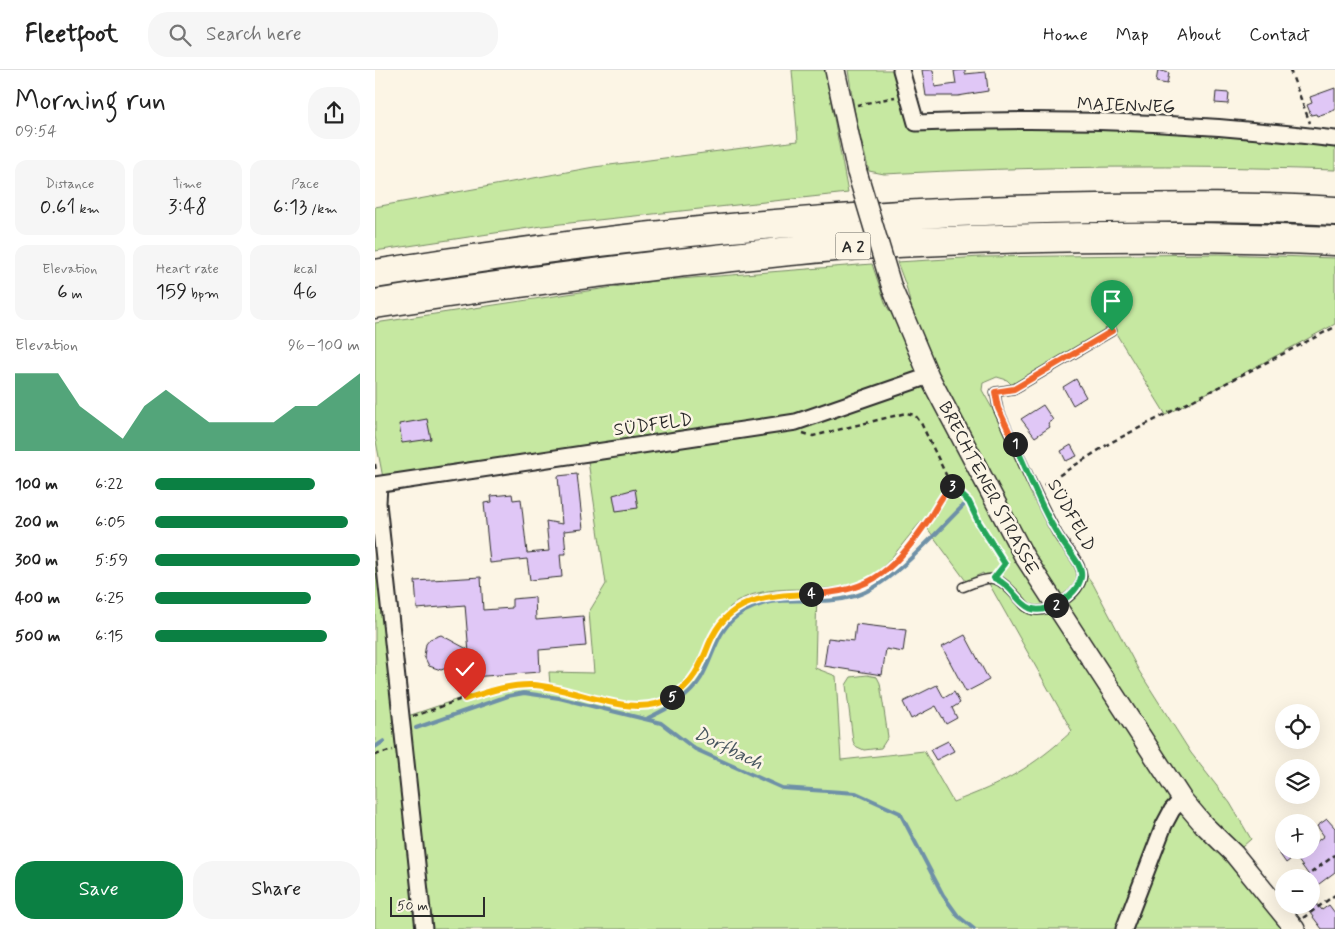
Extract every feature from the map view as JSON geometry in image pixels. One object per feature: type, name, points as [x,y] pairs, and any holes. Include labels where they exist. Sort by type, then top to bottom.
[{"type":"highway","name":"A 2","points":[[375,274],[540,250],[671,234],[823,219],[1050,208],[1191,206],[1335,211]]},
{"type":"highway","name":"A 2","points":[[375,304],[531,280],[736,257],[858,246],[1046,237],[1231,236],[1335,240]]},
{"type":"street","name":"BRECHTENER STRASSE","points":[[835,70],[857,172],[892,288],[929,376],[1024,556],[1182,798],[1204,825],[1234,854],[1293,927]]},
{"type":"street","name":"MAIENWEG","points":[[901,70],[916,123],[969,121],[1137,123],[1335,139]]},
{"type":"street","name":"SÜDFELD","points":[[377,485],[796,422],[929,376]]},
{"type":"street","points":[[377,485],[424,929]]},
{"type":"street","points":[[1124,929],[1164,825],[1182,798]]},
{"type":"lane","name":"SÜDFELD","points":[[1055,606],[1069,597],[1079,584],[1082,576],[1079,565],[1057,534],[998,408],[995,392],[1014,389],[1112,331]]},
{"type":"lane","points":[[963,587],[987,577],[994,578],[1002,581],[1027,608],[1044,610],[1055,606]]},
{"type":"path","points":[[1290,70],[1315,136]]},
{"type":"path","points":[[855,106],[895,97]]},
{"type":"path","points":[[1036,490],[1110,443],[1335,327]]},
{"type":"path","points":[[796,422],[798,430],[805,435],[813,436],[906,413],[915,415],[921,423],[951,485],[963,494],[969,502],[979,523],[1005,564],[994,578]]},
{"type":"path","points":[[409,717],[438,710],[487,692],[519,685],[553,687],[641,707],[668,700],[692,681],[718,625],[729,614],[763,597],[845,591],[871,582],[888,568],[910,544],[951,485]]},
{"type":"path","points":[[375,755],[389,751]]},
{"type":"path","points":[[1316,869],[1335,855]]},
{"type":"path","points":[[1293,927],[1335,895]]},
{"type":"green space","points":[[792,70],[825,70],[848,193],[542,226],[375,251],[375,207],[594,167],[798,141]]},
{"type":"green space","points":[[848,70],[901,70],[916,123],[969,121],[1335,139],[1335,170],[1165,167],[997,169],[884,174],[869,171],[856,120]]},
{"type":"green space","points":[[1218,254],[1335,258],[1335,324],[1166,415],[1112,327],[1012,385],[1007,380],[997,377],[983,383],[982,390],[1079,565],[1093,584],[1139,671],[1191,753],[1230,803],[1251,839],[1234,854],[1275,906],[1275,914],[1281,914],[1293,929],[375,929],[375,492],[388,490],[382,511],[402,718],[494,687],[524,682],[550,685],[549,672],[594,673],[589,612],[606,584],[587,454],[795,417],[383,478],[375,436],[375,323],[654,281],[872,264],[886,305],[928,374],[906,286],[897,262],[981,257]],"holes":[[[922,521],[966,581],[983,573],[1072,731],[1044,755],[1017,773],[953,802],[924,751],[841,760],[836,676],[815,668],[817,591],[761,593],[729,608],[744,598],[760,593],[777,590],[851,586],[868,580],[881,570]]]},
{"type":"green space","points":[[867,675],[877,677],[880,683],[888,737],[881,748],[864,750],[855,746],[853,741],[846,685],[851,677]]},
{"type":"building","points":[[922,70],[933,70],[935,87],[956,84],[954,71],[965,70],[965,74],[986,72],[988,91],[958,96],[926,96]]},
{"type":"building","points":[[1158,70],[1169,73],[1167,84],[1156,82]]},
{"type":"building","points":[[1335,88],[1335,110],[1317,116],[1316,114],[1311,115],[1307,105],[1312,103],[1310,97]]},
{"type":"building","points":[[1216,92],[1229,93],[1228,104],[1215,103]]},
{"type":"building","points":[[1076,379],[1086,397],[1073,405],[1063,387]]},
{"type":"building","points":[[1043,405],[1053,420],[1048,423],[1050,427],[1035,437],[1021,419]]},
{"type":"building","points":[[427,419],[431,439],[402,443],[399,424]]},
{"type":"building","points":[[1071,445],[1077,456],[1066,461],[1061,451]]},
{"type":"building","points":[[577,474],[583,529],[564,531],[566,554],[560,554],[562,577],[530,580],[527,559],[490,563],[484,503],[492,502],[491,496],[512,494],[513,500],[521,499],[527,553],[549,551],[546,521],[562,524],[558,476]]},
{"type":"building","points":[[635,489],[638,508],[616,511],[613,495]]},
{"type":"building","points":[[481,577],[483,610],[512,608],[512,599],[535,597],[536,620],[583,616],[586,646],[539,650],[540,672],[471,677],[465,605],[417,609],[415,581]]},
{"type":"building","points":[[856,624],[906,630],[903,652],[886,649],[882,675],[824,666],[828,638],[854,641]]},
{"type":"building","points":[[441,635],[467,649],[452,666],[441,670],[429,666],[424,656],[426,644],[430,639]]},
{"type":"building","points":[[965,635],[989,680],[966,692],[942,647]]},
{"type":"building","points":[[937,685],[944,698],[954,692],[960,703],[952,708],[957,718],[946,724],[936,706],[911,719],[903,702]]},
{"type":"building","points":[[948,741],[954,751],[936,760],[930,750]]},
{"type":"building","points":[[1327,819],[1335,828],[1335,872],[1320,883],[1320,869],[1304,869],[1297,859],[1320,859],[1320,839],[1324,836],[1320,830],[1320,824]]},
{"type":"building","points":[[1283,859],[1291,859],[1286,863]]},
{"type":"building","points":[[1329,905],[1335,913],[1335,929],[1322,929],[1311,914],[1320,914],[1320,908],[1322,910]]},
{"type":"waterway","points":[[648,718],[678,702],[691,691],[701,678],[720,636],[737,616],[767,603],[796,600],[825,601],[855,596],[869,590],[913,557],[964,505]]},
{"type":"waterway","name":"Dorfbach","points":[[416,728],[508,696],[524,693],[559,698],[661,723],[695,749],[782,788],[856,793],[900,813],[943,895],[958,916],[974,929]]},
{"type":"waterway","name":"Dorfbach","points":[[375,747],[384,741]]},
{"type":"route","points":[[465,699],[503,687],[534,685],[553,687],[619,704],[641,707],[668,700],[692,681],[718,625],[729,614],[763,597],[825,594],[859,588],[871,582],[888,568],[910,544],[951,485],[963,494],[969,502],[979,523],[1005,564],[996,573],[994,578],[1002,581],[1027,608],[1044,610],[1055,606],[1069,597],[1079,584],[1082,576],[1079,565],[1057,534],[998,408],[995,392],[1014,389],[1112,331]]}]
